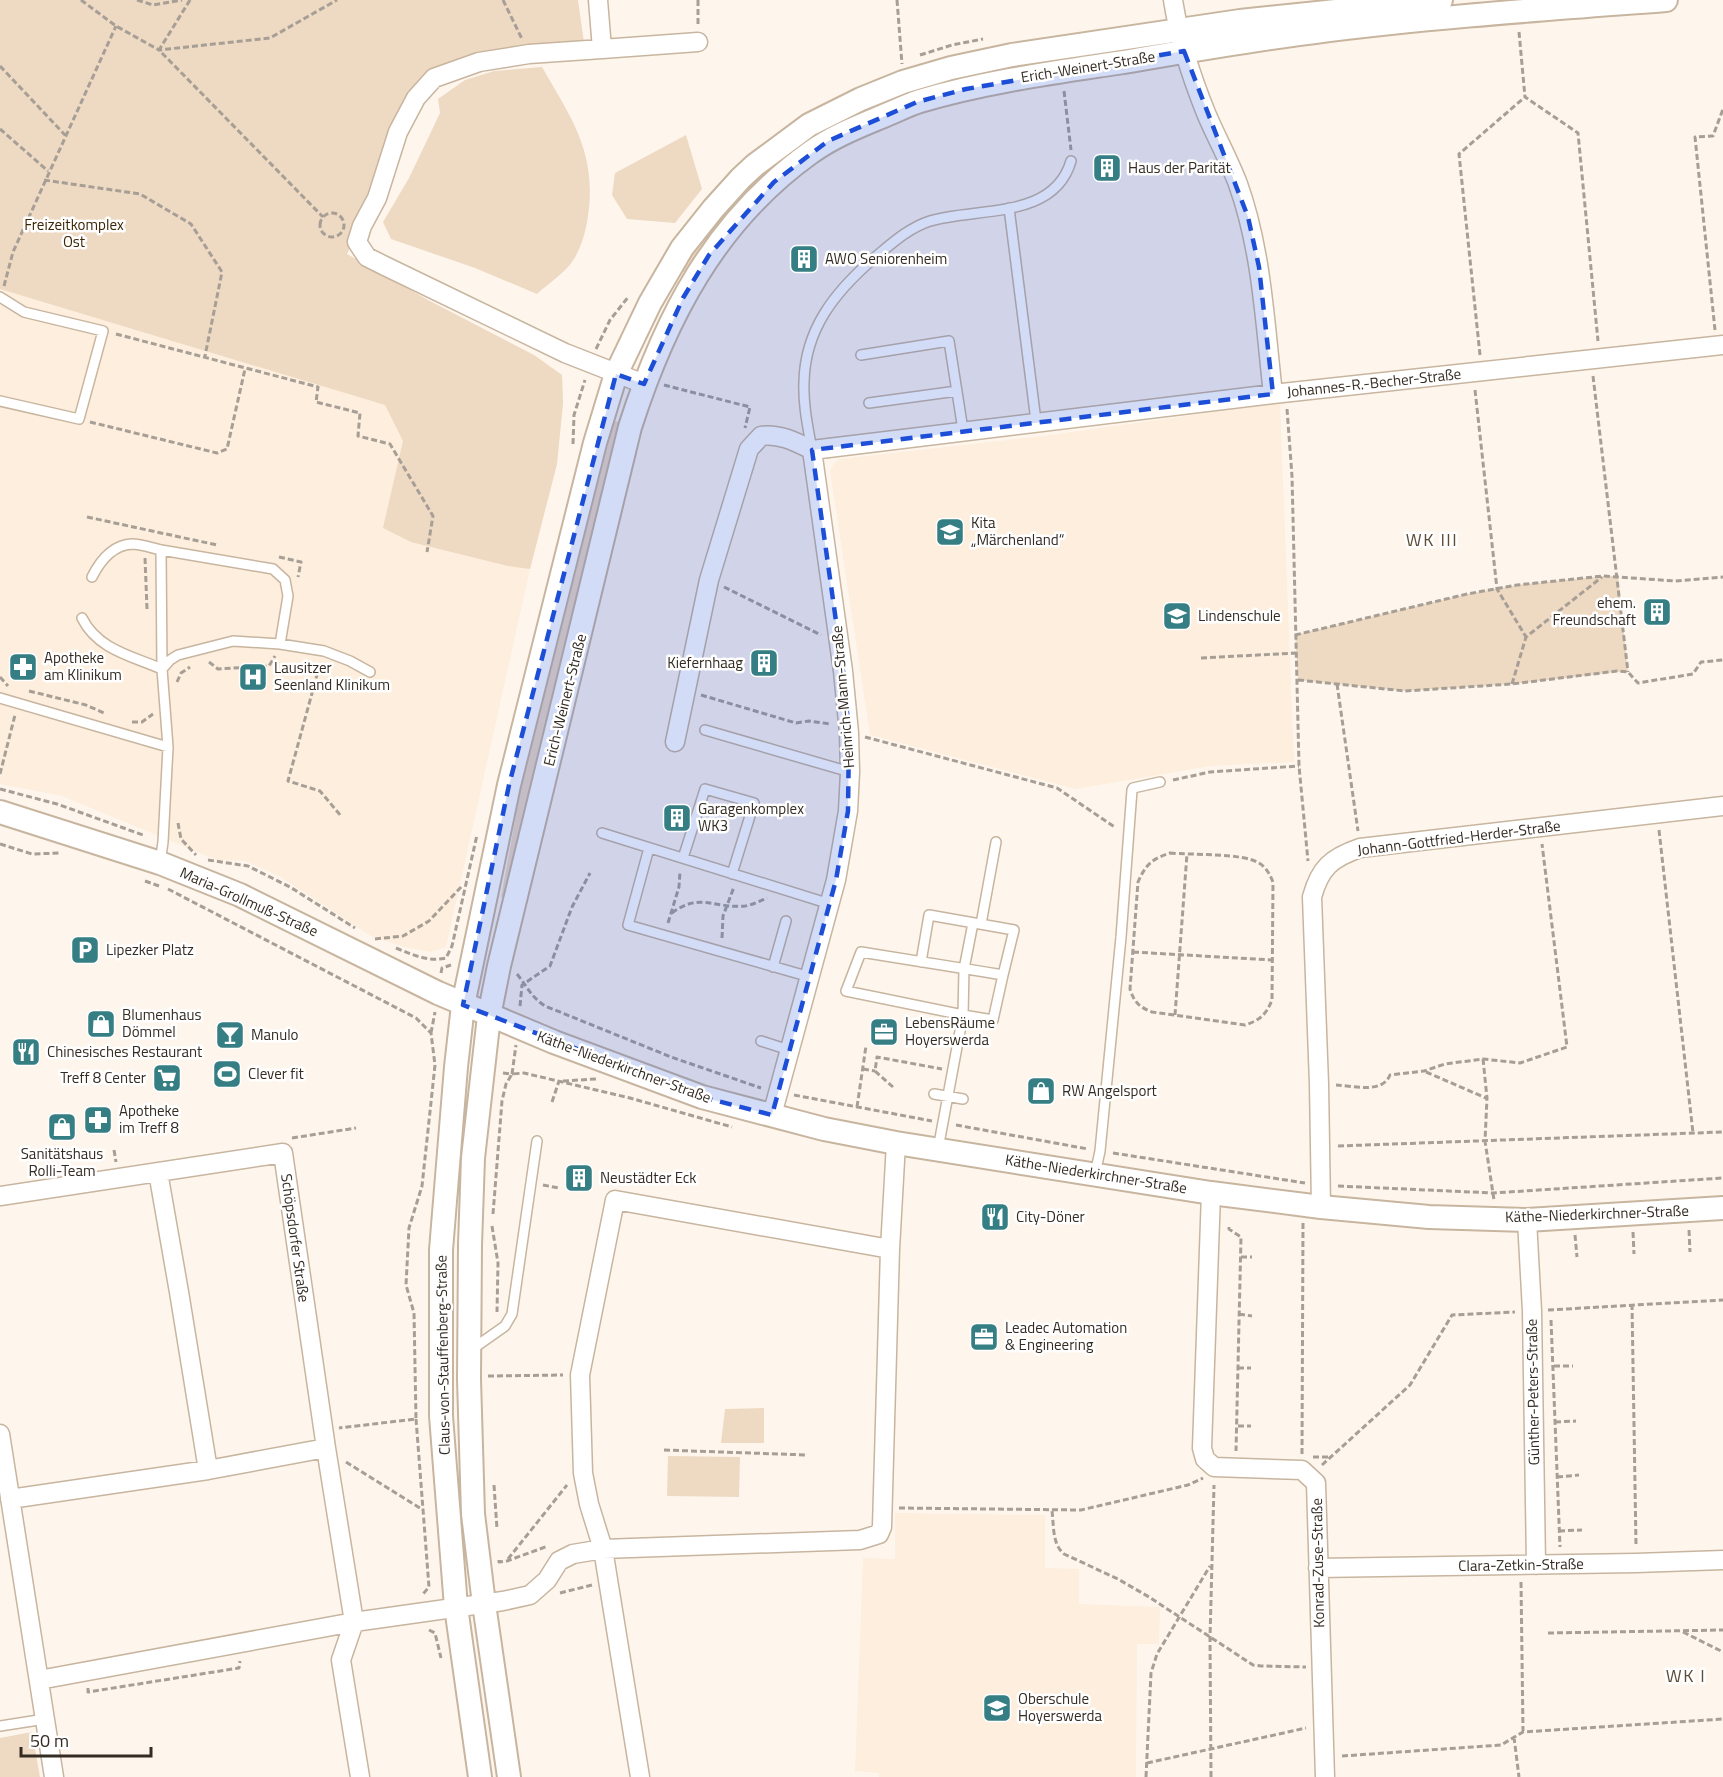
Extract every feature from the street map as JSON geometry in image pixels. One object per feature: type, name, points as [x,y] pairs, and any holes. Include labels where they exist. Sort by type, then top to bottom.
[{"type":"street","points":[[598,0],[602,49]]},
{"type":"street","name":"Johannes-R.-Becher-Straße","points":[[1173,0],[1181,41],[1206,114],[1238,183],[1248,217],[1259,267],[1280,393],[1720,346]]},
{"type":"street","name":"Erich-Weinert-Straße","points":[[489,1016],[499,966],[630,427],[644,384],[683,298],[708,255],[756,200],[774,182],[812,152],[855,128],[917,102],[966,89],[1062,71],[1181,41],[1240,21],[1441,0]]},
{"type":"street","name":"Erich-Weinert-Straße","points":[[463,1005],[509,785],[595,443],[616,374],[650,303],[677,256],[713,209],[741,178],[774,150],[809,125],[861,99],[903,82],[951,68],[1012,55],[1316,32],[1666,0]]},
{"type":"street","points":[[644,384],[565,353],[385,266],[367,257],[357,242],[362,226],[377,198],[398,132],[416,98],[434,78],[479,62],[529,54],[698,42]]},
{"type":"street","points":[[675,742],[709,580],[749,449],[761,436],[775,436],[794,441],[812,450],[1280,393]]},
{"type":"street","name":"Heinrich-Mann-Straße","points":[[772,1115],[830,904],[843,847],[850,772],[849,733],[840,644],[812,450]]},
{"type":"street","name":"Johann-Gottfried-Herder-Straße","points":[[1315,1199],[1320,1146],[1312,897],[1320,873],[1332,861],[1360,848],[1723,806]]},
{"type":"street","name":"Maria-Grollmuß-Straße","points":[[0,812],[160,863],[240,895],[489,1016]]},
{"type":"street","name":"Claus-von-Stauffenberg-Straße","points":[[463,1005],[441,1250],[441,1416],[456,1607],[480,1777]]},
{"type":"street","name":"Claus-von-Stauffenberg-Straße","points":[[489,1016],[473,1158],[469,1351],[474,1514],[484,1604],[509,1777]]},
{"type":"street","name":"Käthe-Niederkirchner-Straße","points":[[489,1016],[702,1097],[824,1129],[896,1143],[1095,1174],[1211,1192],[1315,1199],[1430,1217],[1527,1220],[1723,1208]]},
{"type":"street","points":[[39,1680],[354,1622],[484,1604],[530,1595],[547,1580],[559,1561],[573,1554],[603,1550],[860,1540],[879,1534],[882,1527],[890,1250],[896,1143]]},
{"type":"street","name":"Schöpsdorfer Straße","points":[[0,1196],[283,1153],[354,1622]]},
{"type":"street","points":[[158,1172],[208,1470]]},
{"type":"street","points":[[1211,1192],[1202,1448],[1205,1459],[1214,1469],[1305,1468]]},
{"type":"street","points":[[640,1777],[603,1550],[589,1504],[583,1466],[580,1375],[615,1200],[890,1250]]},
{"type":"street","name":"Günther-Peters-Straße","points":[[1527,1220],[1532,1311],[1528,1565]]},
{"type":"street","points":[[0,1434],[54,1777]]},
{"type":"street","points":[[10,1499],[208,1470],[326,1448]]},
{"type":"street","name":"Konrad-Zuse-Straße","points":[[1305,1468],[1316,1483],[1325,1777]]},
{"type":"street","name":"Clara-Zetkin-Straße","points":[[1318,1568],[1723,1560]]},
{"type":"street","points":[[354,1622],[341,1660],[360,1777]]},
{"type":"lane","name":"Heinrich-Mann-Straße","points":[[812,450],[804,402],[807,357],[813,337],[830,303],[848,282],[908,231],[928,222],[1024,206],[1054,191],[1068,174],[1071,161]]},
{"type":"lane","points":[[1009,208],[1036,421]]},
{"type":"lane","points":[[0,298],[24,312],[103,331],[79,419],[0,401]]},
{"type":"lane","points":[[861,355],[949,341],[963,430]]},
{"type":"lane","points":[[869,403],[957,391]]},
{"type":"lane","points":[[92,577],[104,557],[116,549],[131,544],[273,569],[285,580],[288,596],[279,648]]},
{"type":"lane","points":[[160,863],[168,747],[162,669],[161,550]]},
{"type":"lane","points":[[82,618],[94,636],[107,646],[162,669]]},
{"type":"lane","points":[[162,669],[178,655],[232,641],[279,648],[324,651],[370,672]]},
{"type":"lane","points":[[0,698],[168,747]]},
{"type":"lane","points":[[705,730],[850,772]]},
{"type":"lane","points":[[1095,1174],[1100,1151],[1118,971],[1133,788],[1160,782]]},
{"type":"lane","points":[[680,858],[705,789],[754,803],[732,874]]},
{"type":"lane","points":[[602,833],[830,904]]},
{"type":"lane","points":[[938,1149],[963,1015],[964,969],[996,842]]},
{"type":"lane","points":[[650,848],[628,925],[810,977]]},
{"type":"lane","points":[[921,962],[929,915],[1014,930],[1004,975],[993,1020],[846,991],[861,952],[921,962],[964,969],[1004,975]]},
{"type":"lane","points":[[773,967],[786,921]]},
{"type":"lane","points":[[1106,970],[1118,971]]},
{"type":"lane","points":[[760,1041],[789,1050]]},
{"type":"lane","points":[[934,1094],[963,1099]]},
{"type":"lane","points":[[469,1351],[505,1326],[512,1314],[537,1141]]},
{"type":"lane","points":[[0,1726],[45,1719]]},
{"type":"path","points":[[81,0],[116,26],[159,50],[323,218]]},
{"type":"path","points":[[137,0],[153,5],[182,0]]},
{"type":"path","points":[[159,50],[190,0]]},
{"type":"path","points":[[159,50],[270,38],[337,0]]},
{"type":"path","points":[[503,0],[529,54]]},
{"type":"path","points":[[698,0],[698,42]]},
{"type":"path","points":[[897,0],[903,82]]},
{"type":"path","points":[[1517,12],[1525,97]]},
{"type":"path","points":[[0,298],[13,252],[116,26]]},
{"type":"path","points":[[0,66],[66,135]]},
{"type":"path","points":[[1062,71],[1071,161]]},
{"type":"path","points":[[1525,97],[1578,133],[1595,359],[1628,672],[1638,683],[1693,675],[1701,662],[1723,660]]},
{"type":"path","points":[[1525,97],[1460,154],[1497,589],[1526,637]]},
{"type":"path","points":[[1720,346],[1695,137],[1713,136],[1723,109]]},
{"type":"path","points":[[0,129],[48,171]]},
{"type":"path","points":[[44,180],[140,194],[191,224],[222,272],[205,356]]},
{"type":"path","points":[[331,213],[341,217],[344,224],[342,233],[333,237],[326,235],[321,229],[323,218],[331,213]]},
{"type":"path","points":[[103,331],[318,387],[316,402],[360,413],[358,436],[390,444],[433,516],[427,552]]},
{"type":"path","points":[[79,419],[218,453],[227,448],[245,369]]},
{"type":"path","points":[[644,384],[666,385],[750,407],[745,428],[756,440]]},
{"type":"path","points":[[1280,393],[1292,476],[1299,766],[1308,861]]},
{"type":"path","points":[[1295,635],[1497,589],[1603,576],[1676,581],[1723,577]]},
{"type":"path","points":[[1512,684],[1526,637],[1603,576]]},
{"type":"path","points":[[709,580],[840,644]]},
{"type":"path","points":[[206,659],[218,669],[269,666],[279,648]]},
{"type":"path","points":[[324,651],[288,781],[320,791],[341,816]]},
{"type":"path","points":[[1201,658],[1296,653]]},
{"type":"path","points":[[174,688],[181,673],[196,663]]},
{"type":"path","points":[[1298,680],[1405,691],[1512,684],[1628,672]]},
{"type":"path","points":[[1337,684],[1360,848]]},
{"type":"path","points":[[685,690],[796,723],[809,721],[828,723],[849,733],[1057,788],[1128,836]]},
{"type":"path","points":[[0,774],[18,702]]},
{"type":"path","points":[[1160,782],[1210,772],[1299,766]]},
{"type":"path","points":[[1657,813],[1693,1133]]},
{"type":"path","points":[[178,821],[181,839],[200,858]]},
{"type":"path","points":[[1319,1084],[1377,1088],[1387,1082],[1390,1075],[1424,1071],[1445,1064],[1483,1059],[1520,1063],[1567,1047],[1540,827]]},
{"type":"path","points":[[0,844],[32,854],[67,853]]},
{"type":"path","points":[[1170,853],[1186,854],[1244,858],[1259,863],[1268,870],[1273,882],[1272,1000],[1267,1013],[1257,1021],[1245,1025],[1152,1012],[1141,1008],[1133,1000],[1130,989],[1138,882],[1144,868],[1156,858],[1170,853]]},
{"type":"path","points":[[1175,1015],[1186,854]]},
{"type":"path","points":[[664,936],[680,878],[680,858]]},
{"type":"path","points":[[522,984],[550,966],[572,907],[590,873]]},
{"type":"path","points":[[726,954],[721,927],[726,905],[732,894],[732,874]]},
{"type":"path","points":[[143,880],[416,1018],[430,1034],[435,1065],[422,1186],[409,1227],[406,1285],[414,1313],[416,1419],[429,1587],[420,1598]]},
{"type":"path","points":[[372,939],[403,936],[429,921],[464,884]]},
{"type":"path","points":[[672,913],[687,903],[708,902],[744,906],[753,904],[782,889]]},
{"type":"path","points":[[452,946],[474,956]]},
{"type":"path","points":[[1133,951],[1272,960]]},
{"type":"path","points":[[499,966],[519,974],[522,984],[544,1006],[671,1057],[778,1092],[1100,1151],[1315,1199],[1493,1193],[1723,1178]]},
{"type":"path","points":[[857,1107],[866,1046]]},
{"type":"path","points":[[875,1071],[877,1057],[952,1071]]},
{"type":"path","points":[[1483,1059],[1487,1098],[1485,1141],[1497,1218]]},
{"type":"path","points":[[430,1064],[435,1065]]},
{"type":"path","points":[[863,1069],[875,1071],[893,1087]]},
{"type":"path","points":[[1424,1071],[1487,1098]]},
{"type":"path","points":[[552,1102],[559,1082],[630,1098],[741,1129]]},
{"type":"path","points":[[289,1139],[356,1128]]},
{"type":"path","points":[[1320,1146],[1723,1132]]},
{"type":"path","points":[[114,1150],[117,1167]]},
{"type":"path","points":[[1305,1468],[1315,1199]]},
{"type":"path","points":[[1229,1222],[1229,1229],[1241,1237],[1236,1456]]},
{"type":"path","points":[[1689,1223],[1690,1252]]},
{"type":"path","points":[[1633,1226],[1634,1254]]},
{"type":"path","points":[[1574,1229],[1577,1257]]},
{"type":"path","points":[[1240,1257],[1252,1257]]},
{"type":"path","points":[[1305,1468],[1331,1457],[1410,1385],[1452,1315],[1723,1300]]},
{"type":"path","points":[[1632,1304],[1636,1563]]},
{"type":"path","points":[[1551,1309],[1561,1564]]},
{"type":"path","points":[[1239,1314],[1252,1316]]},
{"type":"path","points":[[1553,1366],[1573,1366]]},
{"type":"path","points":[[1238,1368],[1251,1368]]},
{"type":"path","points":[[487,1376],[580,1375]]},
{"type":"path","points":[[330,1429],[416,1419]]},
{"type":"path","points":[[1555,1422],[1576,1420]]},
{"type":"path","points":[[1237,1426],[1251,1426]]},
{"type":"path","points":[[664,1450],[807,1455]]},
{"type":"path","points":[[1305,1468],[1331,1457]]},
{"type":"path","points":[[346,1462],[423,1510]]},
{"type":"path","points":[[507,1561],[583,1466]]},
{"type":"path","points":[[882,1508],[1052,1511],[1097,1507],[1188,1485],[1214,1469]]},
{"type":"path","points":[[1211,1777],[1210,1638],[1214,1469]]},
{"type":"path","points":[[1557,1477],[1579,1475]]},
{"type":"path","points":[[1052,1511],[1056,1542],[1058,1549],[1064,1554],[1118,1579],[1253,1665],[1321,1667]]},
{"type":"path","points":[[1559,1531],[1582,1530]]},
{"type":"path","points":[[1146,1777],[1151,1673],[1157,1654],[1211,1564]]},
{"type":"path","points":[[1523,1732],[1528,1565]]},
{"type":"path","points":[[555,1597],[562,1593],[608,1581]]},
{"type":"path","points":[[423,1626],[435,1633],[442,1662]]},
{"type":"path","points":[[1548,1633],[1723,1630]]},
{"type":"path","points":[[1682,1631],[1723,1652]]},
{"type":"path","points":[[87,1686],[88,1692],[224,1671]]},
{"type":"path","points":[[1324,1757],[1501,1745],[1523,1732],[1723,1719]]},
{"type":"path","points":[[1147,1763],[1297,1728],[1323,1726]]},
{"type":"path","points":[[1514,1737],[1519,1777]]},
{"type":"highlighted area","points":[[1184,51],[1248,217],[1259,267],[1273,394],[812,450],[843,671],[849,733],[848,811],[836,880],[772,1115],[702,1097],[463,1005],[509,785],[616,374],[644,384],[683,298],[709,255],[774,182],[828,141],[917,102],[966,89]]},
{"type":"shaded area","name":"Lausitzer Seenland Klinikum","points":[[0,289],[385,405],[534,355],[562,375],[563,403],[557,464],[530,569],[446,947],[431,952],[404,947],[371,936],[279,876],[245,861],[217,860],[62,796],[0,784]]},
{"type":"shaded area","points":[[1280,403],[1294,762],[1211,766],[1076,789],[870,735],[830,471],[834,463],[840,459],[1043,436]]},
{"type":"shaded area","name":"Oberschule Hoyerswerda","points":[[895,1513],[1045,1515],[1045,1568],[1079,1569],[1079,1604],[1160,1607],[1159,1644],[1137,1644],[1136,1777],[879,1777],[879,1773],[855,1771],[863,1558],[895,1559]]},
{"type":"green space","name":"Freizeitkomplex Ost","points":[[0,0],[578,0],[585,50],[434,78],[347,254],[428,300],[534,355],[562,375],[563,403],[557,464],[530,569],[508,566],[411,542],[383,528],[403,441],[385,405],[0,289]]},
{"type":"green space","points":[[1136,45],[1137,51],[849,122],[686,274],[680,269],[704,236],[760,176],[791,150],[834,122],[883,100],[959,76],[996,67]]},
{"type":"green space","points":[[542,67],[580,137],[589,173],[590,194],[586,227],[571,264],[537,294],[475,268],[391,239],[383,222],[409,178],[440,113],[438,99],[465,80],[494,71]]},
{"type":"green space","points":[[686,135],[702,189],[675,223],[627,219],[612,195],[615,173]]},
{"type":"green space","points":[[614,421],[620,422],[506,898],[501,897],[527,755]]},
{"type":"green space","points":[[1618,576],[1628,672],[1512,684],[1405,691],[1298,680],[1295,635],[1467,594],[1517,585]]},
{"type":"green space","points":[[764,1408],[764,1443],[721,1443],[725,1409]]},
{"type":"green space","points":[[668,1456],[740,1457],[739,1497],[667,1496]]},
{"type":"green space","points":[[32,1732],[40,1777],[0,1777],[0,1738]]},
{"type":"place","name":"Haus der Parität","points":[[1107,168]]},
{"type":"place","name":"AWO Seniorenheim","points":[[804,259]]},
{"type":"place","name":"Kita „Märchenland“","points":[[950,532]]},
{"type":"place","name":"ehem. Freundschaft","points":[[1657,612]]},
{"type":"place","name":"Lindenschule","points":[[1177,616]]},
{"type":"place","name":"Kiefernhaag","points":[[764,663]]},
{"type":"place","name":"Apotheke am Klinikum","points":[[23,667]]},
{"type":"place","name":"Lausitzer Seenland Klinikum","points":[[253,677]]},
{"type":"place","name":"Garagenkomplex WK3","points":[[677,818]]},
{"type":"place","name":"Lipezker Platz","points":[[85,950]]},
{"type":"place","name":"Blumenhaus Dömmel","points":[[101,1024]]},
{"type":"place","name":"LebensRäume Hoyerswerda","points":[[884,1032]]},
{"type":"place","name":"Manulo","points":[[230,1035]]},
{"type":"place","name":"Chinesisches Restaurant","points":[[26,1052]]},
{"type":"place","name":"Clever fit","points":[[227,1074]]},
{"type":"place","name":"Treff 8 Center","points":[[167,1078]]},
{"type":"place","name":"RW Angelsport","points":[[1041,1091]]},
{"type":"place","name":"Apotheke im Treff 8","points":[[98,1120]]},
{"type":"place","name":"Sanitätshaus Rolli-Team","points":[[62,1127]]},
{"type":"place","name":"Neustädter Eck","points":[[579,1178]]},
{"type":"place","name":"City-Döner","points":[[995,1217]]},
{"type":"place","name":"Leadec Automation & Engineering","points":[[984,1337]]},
{"type":"place","name":"Oberschule Hoyerswerda","points":[[997,1708]]},
{"type":"district","name":"WK III","points":[[1432,540]]},
{"type":"district","name":"WK I","points":[[1686,1676]]}]
